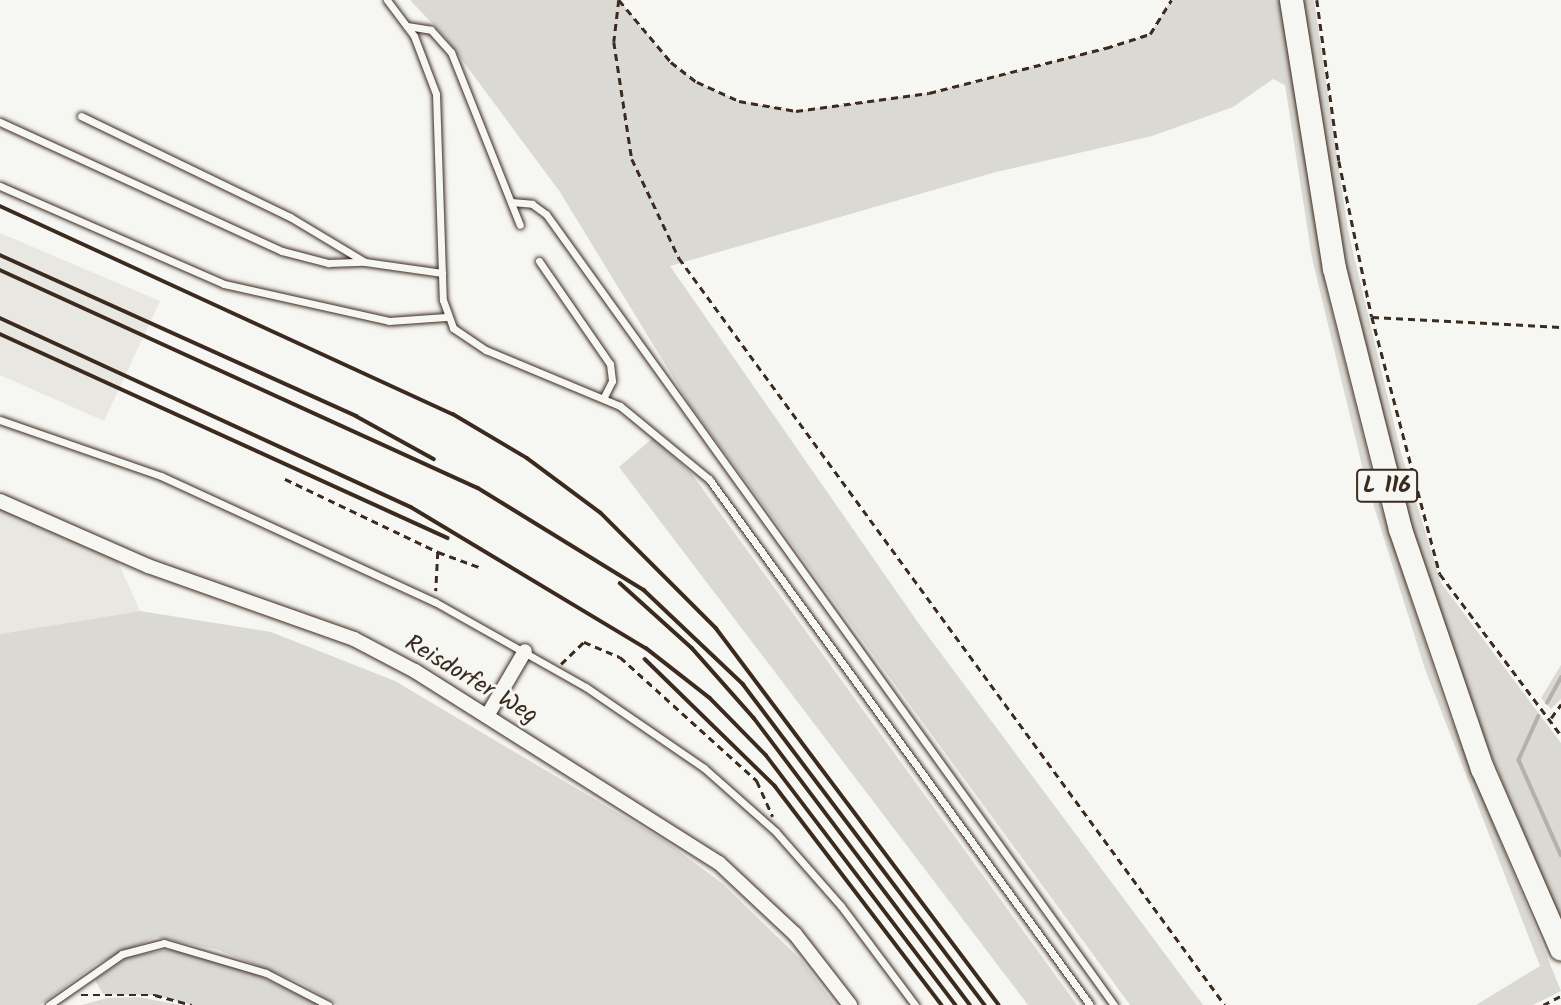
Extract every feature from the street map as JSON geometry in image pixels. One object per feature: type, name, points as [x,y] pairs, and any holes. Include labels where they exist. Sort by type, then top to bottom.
[{"type":"main road","name":"L 116","points":[[1291,0],[1334,268],[1396,517],[1478,757],[1561,950]]},
{"type":"street","name":"Reisdorfer Weg","points":[[0,501],[148,566],[354,639],[487,716],[727,870],[795,934],[849,1005]]},
{"type":"street","points":[[487,716],[525,651]]},
{"type":"lane","points":[[387,0],[407,26],[436,94],[446,317],[471,342],[604,397],[653,427],[709,479],[1090,1005]]},
{"type":"lane","points":[[407,26],[431,30],[451,52],[520,225]]},
{"type":"lane","points":[[81,116],[302,223],[365,262]]},
{"type":"lane","points":[[0,122],[282,251],[328,263],[365,262],[442,273]]},
{"type":"lane","points":[[0,186],[224,284],[389,321],[446,317]]},
{"type":"lane","points":[[511,202],[532,204],[546,214],[1114,1005]]},
{"type":"lane","points":[[539,261],[610,363],[612,381],[604,397]]},
{"type":"lane","points":[[0,420],[133,464],[436,602],[557,669],[685,754],[776,832],[841,906],[915,1005]]},
{"type":"lane","points":[[49,1005],[127,951],[169,944],[266,973],[328,1005]]},
{"type":"path","points":[[619,0],[671,62],[697,82],[739,101],[796,111],[929,93],[1107,48],[1150,34],[1171,0]]},
{"type":"path","points":[[619,0],[614,42],[632,159],[679,258],[1226,1005]]},
{"type":"path","points":[[1317,0],[1339,161],[1372,317],[1440,574],[1561,735]]},
{"type":"path","points":[[1372,317],[1561,327]]},
{"type":"path","points":[[285,479],[438,552],[479,567]]},
{"type":"path","points":[[436,602],[438,552]]},
{"type":"path","points":[[557,669],[584,642],[620,657],[757,781],[776,832]]},
{"type":"path","points":[[1551,719],[1561,704]]},
{"type":"path","points":[[67,995],[155,995],[191,1005]]},
{"type":"path","points":[[1543,1005],[1561,996]]},
{"type":"shaded area","points":[[410,0],[619,0],[671,62],[697,82],[739,101],[796,111],[929,93],[1107,48],[1150,34],[1171,0],[1280,0],[1325,284],[1381,508],[1447,710],[1561,991],[1533,1005],[1476,1005],[1540,966],[1425,669],[1365,478],[1312,258],[1285,85],[1273,79],[1233,107],[1152,136],[996,172],[670,266],[919,624],[1203,1005],[1130,1005],[690,405],[560,192],[445,37]]},
{"type":"shaded area","points":[[1302,0],[1314,0],[1348,231],[1401,453],[1441,583],[1561,743],[1561,921],[1478,724],[1422,567],[1357,322],[1330,195]]},
{"type":"shaded area","points":[[0,233],[160,301],[104,421],[0,375]]},
{"type":"shaded area","points":[[653,438],[691,473],[1077,1005],[1028,1005],[619,467]]},
{"type":"shaded area","points":[[0,501],[114,553],[140,611],[0,634]]},
{"type":"shaded area","points":[[140,611],[271,632],[395,681],[665,841],[723,884],[802,961],[835,1005],[337,1005],[301,983],[218,950],[156,937],[96,964],[40,1005],[0,1005],[0,634]]},
{"type":"shaded area","points":[[1561,665],[1561,699],[1551,709],[1541,698]]},
{"type":"shaded area","points":[[172,949],[251,972],[320,1005],[192,1005],[155,995],[103,994],[95,980],[128,957]]},
{"type":"shaded area","points":[[138,997],[180,1005],[82,1005],[107,998]]},
{"type":"waterway","points":[[1547,703],[1561,678]]},
{"type":"waterway","points":[[1539,716],[1519,760],[1561,855]]},
{"type":"railway","points":[[0,206],[453,414],[527,458],[601,513],[716,628],[999,1005]]},
{"type":"railway","points":[[0,255],[356,416],[434,459]]},
{"type":"railway","points":[[0,270],[478,488],[644,590],[743,684],[985,1005]]},
{"type":"railway","points":[[0,318],[411,507],[646,648],[710,698],[766,755],[956,1005]]},
{"type":"railway","points":[[0,334],[448,538]]},
{"type":"railway","points":[[620,583],[692,648],[754,718],[970,1005]]},
{"type":"railway","points":[[645,659],[775,786],[942,1005]]}]
